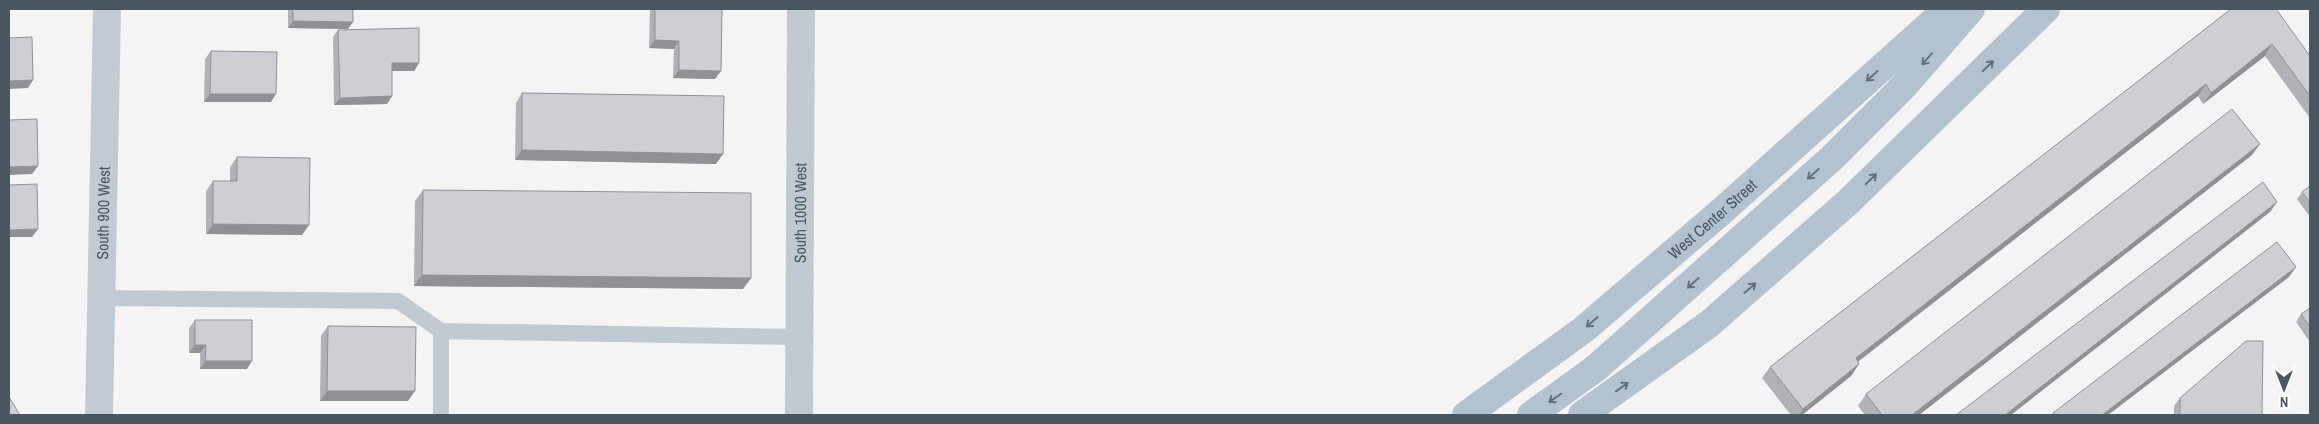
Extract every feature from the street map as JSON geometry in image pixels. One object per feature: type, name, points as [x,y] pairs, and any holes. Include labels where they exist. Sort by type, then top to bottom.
[{"type":"main road","name":"West Center Street","points":[[1466,415],[1583,330],[1722,211],[1947,9]]},
{"type":"main road","points":[[1531,415],[1596,368],[1833,157],[1903,87],[1971,9]]},
{"type":"main road","points":[[1582,415],[1710,324],[1847,203],[2046,9]]},
{"type":"street","name":"South 900 West","points":[[99,415],[107,9]]},
{"type":"street","name":"South 1000 West","points":[[799,415],[801,9]]},
{"type":"lane","points":[[100,298],[398,301],[441,331],[798,337]]},
{"type":"lane","points":[[441,331],[441,415]]},
{"type":"building","points":[[293,9],[353,9],[353,22],[293,21]]},
{"type":"building","points":[[655,9],[722,9],[721,71],[679,70],[679,41],[655,40]]},
{"type":"building","points":[[2231,9],[2276,9],[2310,56],[2310,96],[2272,44],[2211,93],[2206,84],[1856,358],[1859,364],[1803,409],[1770,367]]},
{"type":"building","points":[[419,28],[419,63],[392,63],[392,96],[340,98],[338,30]]},
{"type":"building","points":[[32,37],[33,80],[9,81],[9,38]]},
{"type":"building","points":[[211,51],[277,52],[276,94],[210,94]]},
{"type":"building","points":[[522,93],[724,96],[723,154],[522,150]]},
{"type":"building","points":[[2232,109],[2260,144],[1912,415],[1882,415],[1866,394]]},
{"type":"building","points":[[37,119],[38,166],[9,167],[9,120]]},
{"type":"building","points":[[237,157],[310,158],[309,225],[213,224],[213,181],[237,181]]},
{"type":"building","points":[[2263,182],[2277,202],[2005,415],[1956,415]]},
{"type":"building","points":[[37,184],[38,229],[9,230],[9,185]]},
{"type":"building","points":[[2310,186],[2310,202],[2302,192]]},
{"type":"building","points":[[423,190],[751,193],[751,278],[422,275]]},
{"type":"building","points":[[2277,242],[2296,267],[2102,415],[2054,415],[2053,413]]},
{"type":"building","points":[[2310,308],[2310,327],[2301,314]]},
{"type":"building","points":[[195,320],[252,320],[252,361],[205,361],[206,345],[195,345]]},
{"type":"building","points":[[328,326],[416,327],[415,391],[327,391]]},
{"type":"building","points":[[2246,341],[2263,341],[2262,415],[2180,415],[2180,398]]},
{"type":"building","points":[[9,397],[20,415],[9,415]]}]
